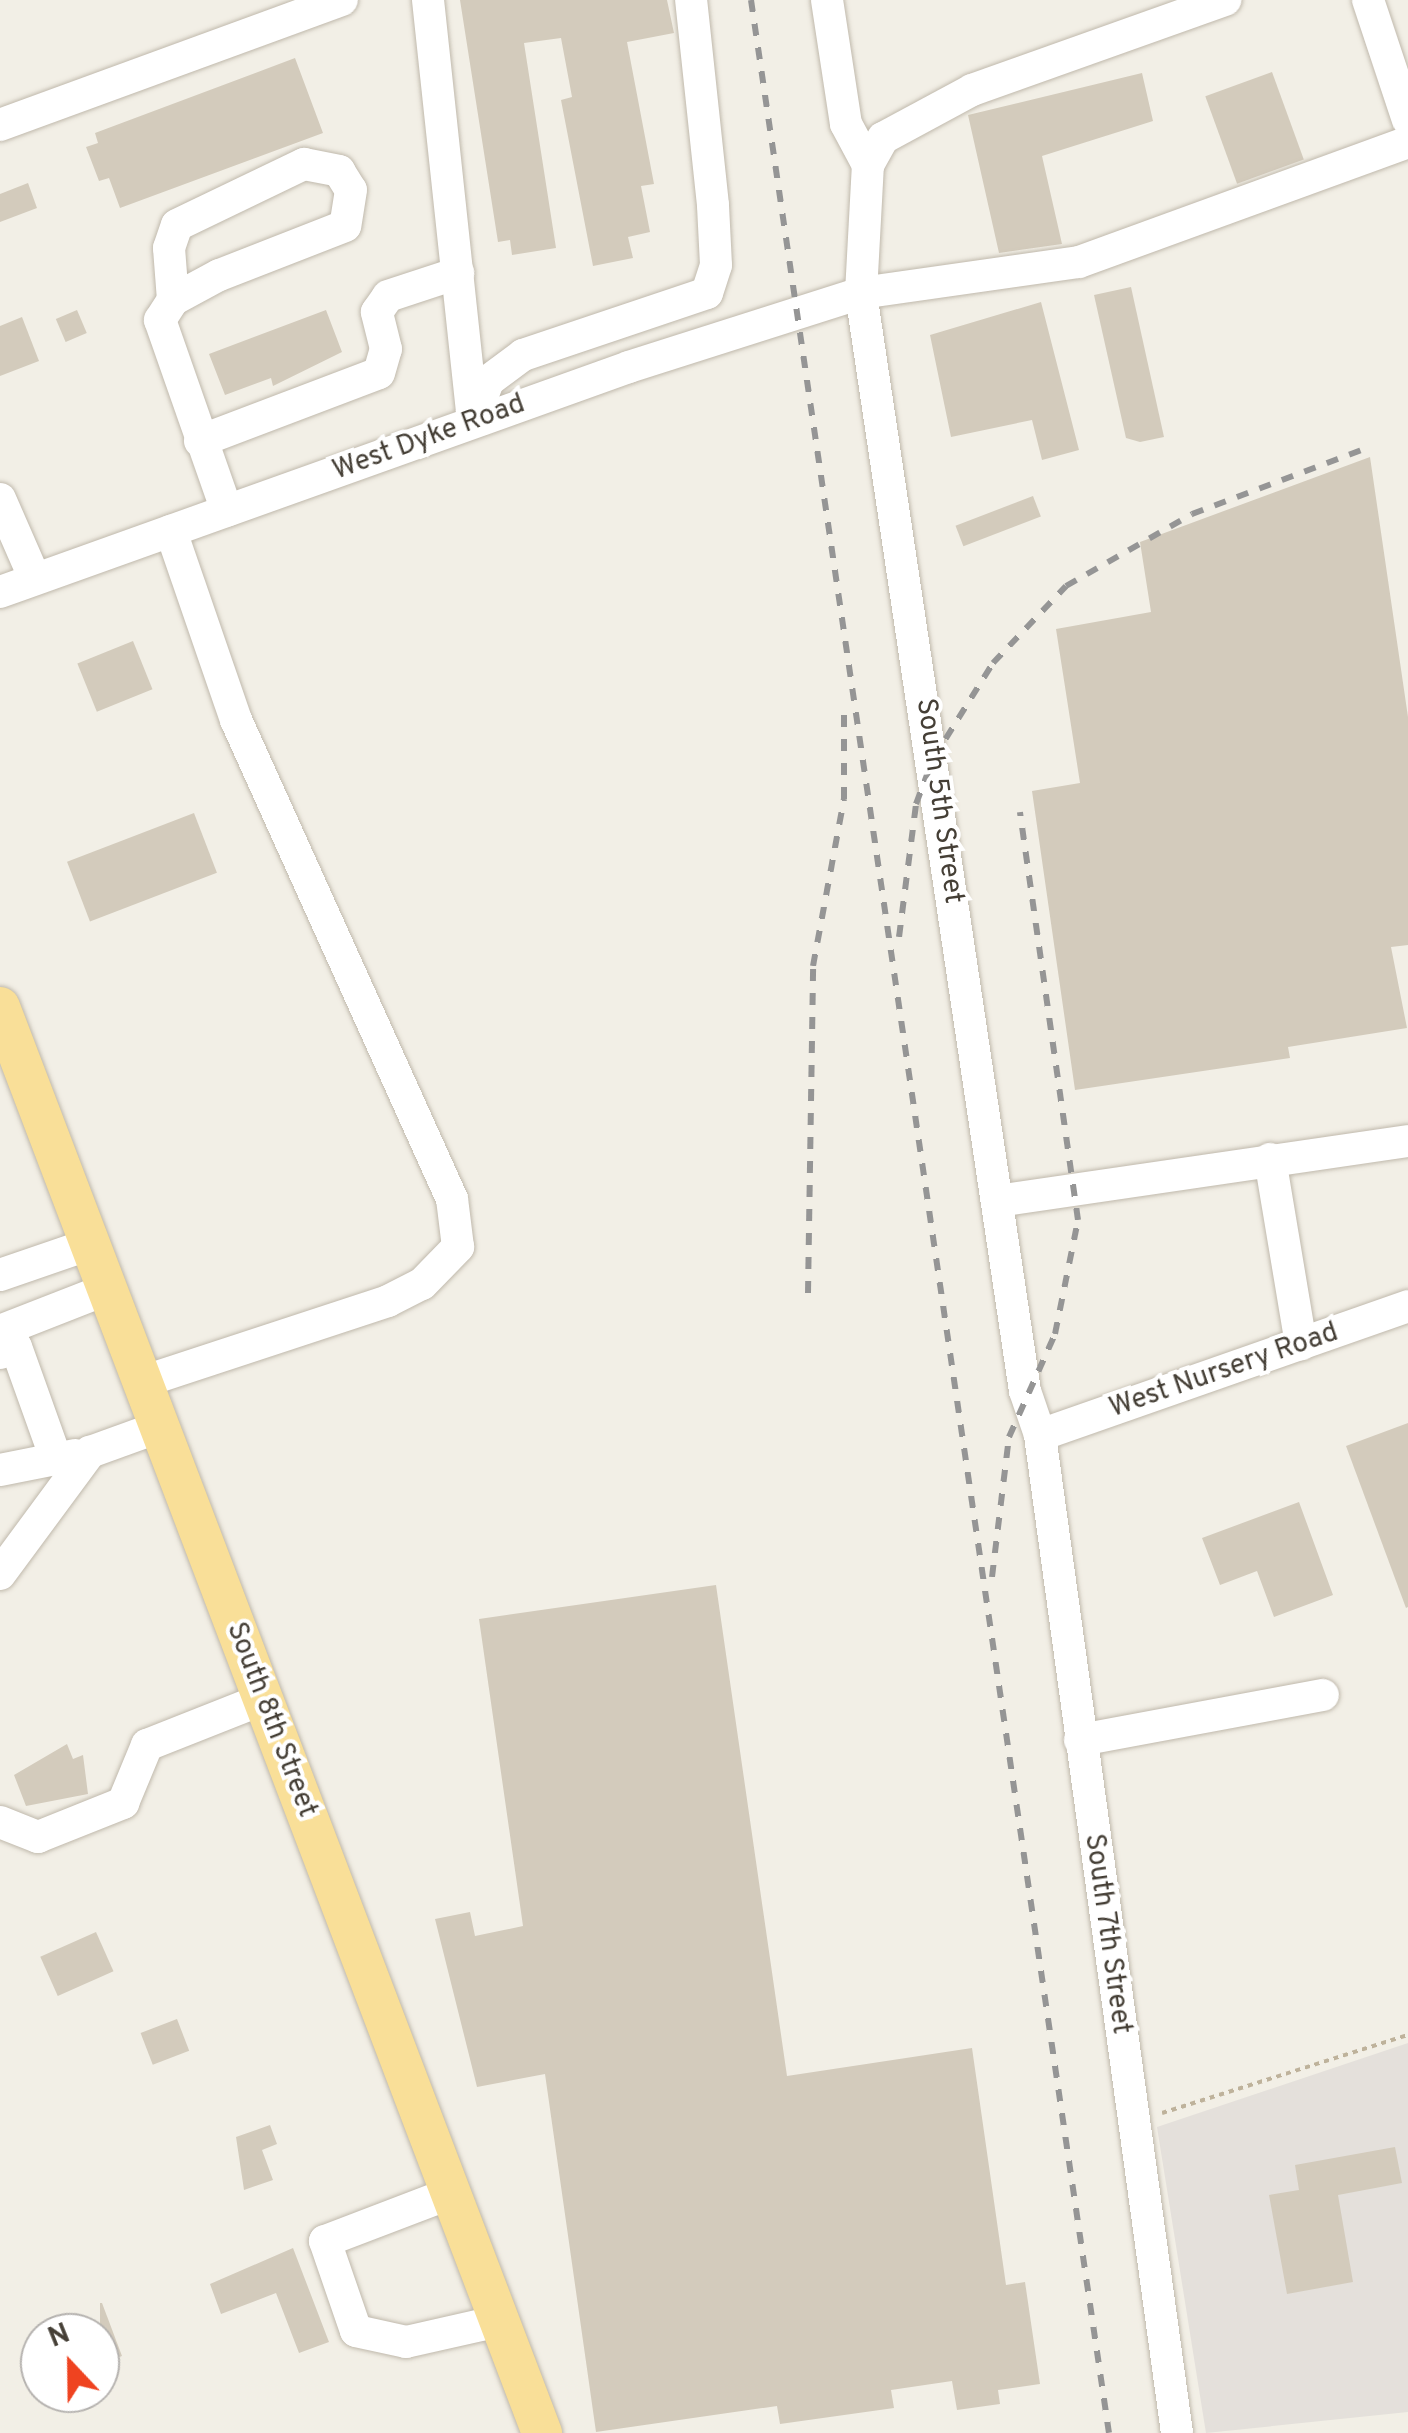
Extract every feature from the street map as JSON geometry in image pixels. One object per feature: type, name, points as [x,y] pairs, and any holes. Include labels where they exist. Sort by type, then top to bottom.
[{"type":"main road","name":"South 8th Street","points":[[4,1032],[90,1244],[542,2433]]},
{"type":"street","points":[[0,125],[342,0]]},
{"type":"street","points":[[428,0],[473,422]]},
{"type":"street","points":[[473,422],[488,381],[523,355],[707,292],[713,205],[691,0]]},
{"type":"street","points":[[827,0],[846,124],[868,165]]},
{"type":"street","points":[[868,165],[883,138],[972,90],[1225,0]]},
{"type":"street","points":[[1368,0],[1408,120]]},
{"type":"street","name":"West Dyke Road","points":[[0,592],[473,422],[860,293],[1079,262],[1408,142]]},
{"type":"street","points":[[174,300],[169,248],[177,225],[304,164],[339,172],[350,190],[345,226],[174,300],[160,320],[227,511]]},
{"type":"street","name":"South 5th Street","points":[[868,165],[860,293],[996,1201],[1040,1435]]},
{"type":"street","points":[[200,442],[379,372],[386,349],[377,312],[388,296],[458,273]]},
{"type":"street","points":[[1,494],[35,579]]},
{"type":"street","points":[[142,1382],[388,1301],[422,1284],[458,1247],[452,1199],[236,720],[171,531]]},
{"type":"street","points":[[996,1201],[1408,1141]]},
{"type":"street","points":[[1270,1159],[1301,1344]]},
{"type":"street","points":[[0,1275],[90,1244]]},
{"type":"street","points":[[0,1331],[107,1289]]},
{"type":"street","name":"West Nursery Road","points":[[1040,1435],[1408,1306]]},
{"type":"street","points":[[0,1353],[16,1347],[56,1459]]},
{"type":"street","points":[[2,1463],[90,1452],[159,1427]]},
{"type":"street","name":"South 7th Street","points":[[1040,1435],[1177,2433]]},
{"type":"street","points":[[0,1574],[90,1452]]},
{"type":"street","points":[[1080,1740],[1323,1694]]},
{"type":"street","points":[[0,1822],[38,1837],[123,1803],[147,1745],[262,1699]]},
{"type":"street","points":[[451,2194],[325,2241],[356,2331],[406,2342],[499,2322]]},
{"type":"path","points":[[1132,2116],[1186,2111],[1408,2035]]},
{"type":"shaded area","points":[[1408,2043],[1408,2412],[1206,2433],[1157,2127]]},
{"type":"building","points":[[460,0],[667,0],[674,33],[627,42],[654,184],[641,186],[650,232],[628,237],[633,258],[593,266],[561,100],[572,97],[561,38],[524,43],[556,248],[512,255],[510,240],[498,242]]},
{"type":"building","points":[[295,58],[323,133],[120,208],[109,178],[99,181],[86,147],[98,143],[95,133]]},
{"type":"building","points":[[1272,72],[1304,159],[1237,184],[1205,96]]},
{"type":"building","points":[[1142,73],[1153,121],[1042,156],[1062,244],[999,253],[968,115]]},
{"type":"building","points":[[28,183],[37,208],[0,222],[0,194]]},
{"type":"building","points":[[1131,287],[1164,437],[1140,442],[1126,438],[1094,295]]},
{"type":"building","points":[[1041,302],[1079,450],[1042,460],[1032,420],[951,437],[930,335]]},
{"type":"building","points":[[77,310],[87,333],[66,342],[56,319]]},
{"type":"building","points":[[326,310],[342,352],[273,386],[271,378],[225,395],[209,354]]},
{"type":"building","points":[[22,317],[39,361],[0,376],[0,326]]},
{"type":"building","points":[[1370,457],[1408,717],[1408,945],[1391,947],[1407,1028],[1288,1047],[1290,1058],[1075,1090],[1032,791],[1080,783],[1056,629],[1151,612],[1140,542]]},
{"type":"building","points":[[1033,496],[1041,517],[963,546],[956,526]]},
{"type":"building","points":[[133,641],[152,689],[97,712],[77,663]]},
{"type":"building","points":[[194,813],[217,873],[90,921],[67,862]]},
{"type":"building","points":[[1408,1423],[1408,1607],[1406,1608],[1346,1446]]},
{"type":"building","points":[[1299,1502],[1333,1595],[1274,1617],[1257,1571],[1220,1585],[1202,1538]]},
{"type":"building","points":[[716,1585],[787,2076],[972,2048],[1006,2285],[1025,2282],[1040,2384],[998,2390],[1000,2404],[957,2410],[952,2381],[891,2390],[894,2408],[780,2424],[777,2406],[596,2432],[545,2074],[477,2087],[435,1919],[470,1912],[475,1936],[523,1926],[479,1619]]},
{"type":"building","points":[[67,1744],[73,1759],[83,1755],[88,1794],[26,1806],[14,1775]]},
{"type":"building","points":[[96,1932],[113,1971],[58,1996],[40,1957]]},
{"type":"building","points":[[177,2019],[189,2051],[153,2065],[141,2033]]},
{"type":"building","points":[[270,2125],[277,2144],[262,2150],[273,2180],[244,2190],[236,2137]]},
{"type":"building","points":[[1395,2147],[1402,2183],[1338,2195],[1353,2282],[1287,2294],[1269,2195],[1299,2190],[1295,2165]]},
{"type":"building","points":[[293,2248],[329,2342],[299,2353],[276,2293],[221,2314],[210,2284]]},
{"type":"railway","points":[[751,0],[1109,2433]]},
{"type":"railway","points":[[899,937],[916,804],[933,759],[993,663],[1066,586],[1192,514],[1369,447]]},
{"type":"railway","points":[[808,1293],[813,966],[844,799],[844,714]]},
{"type":"railway","points":[[992,1577],[1009,1437],[1055,1334],[1078,1220],[1020,812]]}]
